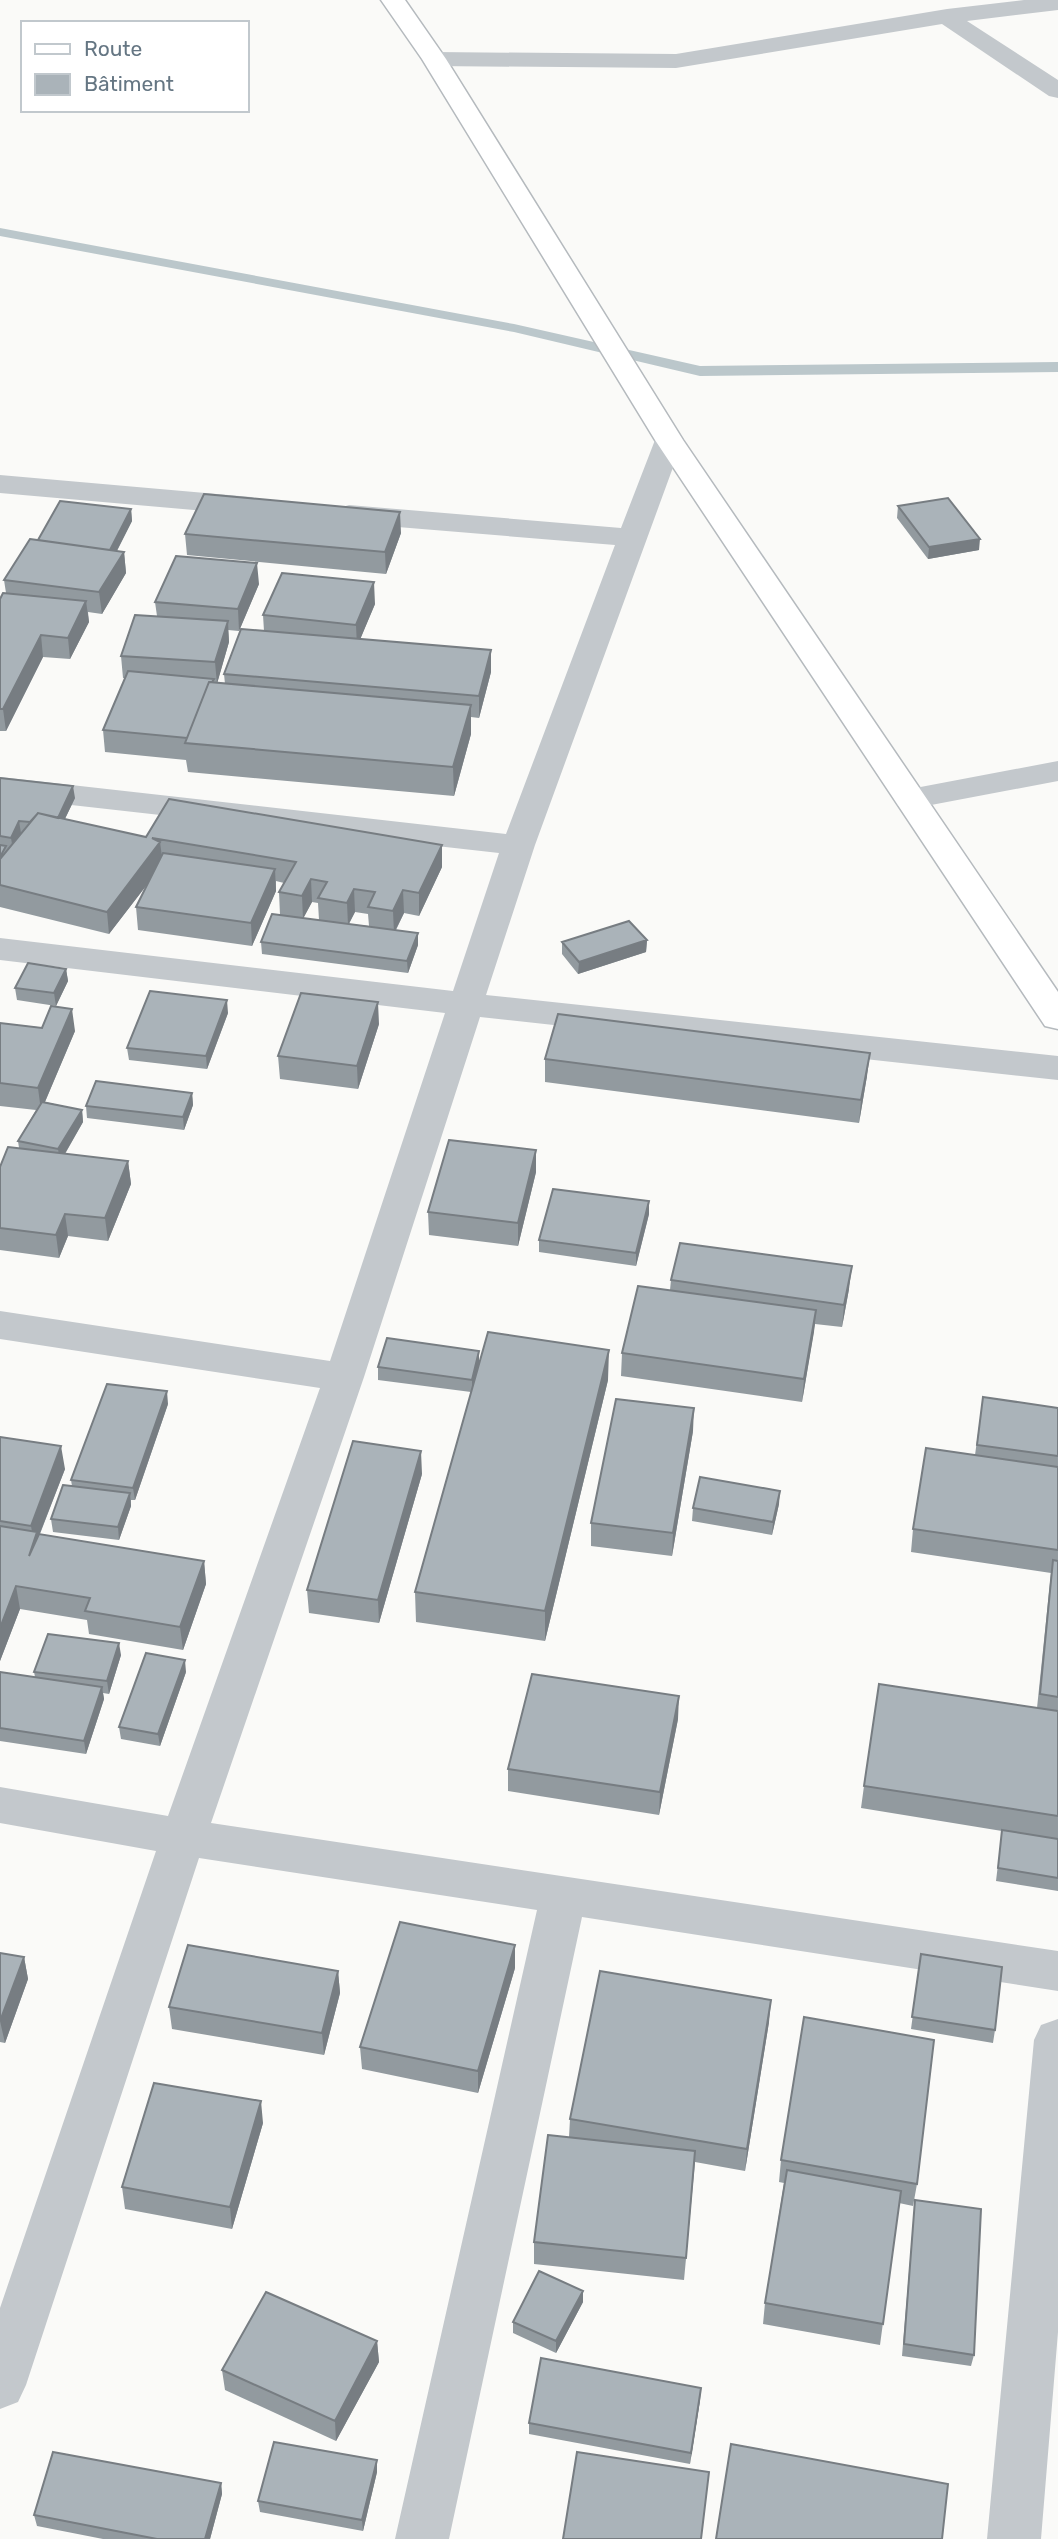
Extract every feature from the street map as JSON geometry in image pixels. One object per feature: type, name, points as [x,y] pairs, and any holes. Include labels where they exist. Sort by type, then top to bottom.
[{"type":"main road","points":[[393,0],[434,59],[669,440],[1058,1018]]},
{"type":"street","points":[[434,59],[676,61],[947,16],[1058,2]]},
{"type":"street","points":[[947,16],[965,31],[1058,91]]},
{"type":"street","points":[[0,2385],[183,1837],[344,1377],[518,845],[669,440]]},
{"type":"street","points":[[0,484],[275,508]]},
{"type":"street","points":[[316,512],[633,538]]},
{"type":"street","points":[[910,799],[1058,771]]},
{"type":"street","points":[[0,787],[518,845]]},
{"type":"street","points":[[0,949],[465,1004],[1058,1068]]},
{"type":"street","points":[[0,1325],[344,1377]]},
{"type":"street","points":[[0,1805],[183,1837],[1058,1971]]},
{"type":"street","points":[[422,2539],[564,1895]]},
{"type":"street","points":[[1014,2539],[1058,2040]]},
{"type":"building","points":[[204,494],[400,512],[385,552],[185,534]]},
{"type":"building","points":[[948,498],[980,539],[929,547],[898,506]]},
{"type":"building","points":[[60,501],[131,509],[110,550],[38,540]]},
{"type":"building","points":[[30,539],[124,552],[99,592],[4,580]]},
{"type":"building","points":[[176,556],[257,563],[238,609],[155,602]]},
{"type":"building","points":[[282,573],[374,582],[356,625],[263,615]]},
{"type":"building","points":[[3,593],[86,601],[68,638],[41,635],[3,709],[0,709],[0,599]]},
{"type":"building","points":[[135,615],[228,621],[215,662],[121,656]]},
{"type":"building","points":[[241,629],[491,650],[479,696],[224,674]]},
{"type":"building","points":[[128,671],[214,679],[209,682],[187,738],[103,730]]},
{"type":"building","points":[[209,682],[471,705],[453,767],[185,743]]},
{"type":"building","points":[[0,778],[73,786],[58,818],[38,813],[30,822],[19,821],[11,838],[0,836]]},
{"type":"building","points":[[169,799],[442,845],[419,893],[403,890],[393,911],[368,907],[375,892],[354,889],[347,903],[318,898],[327,882],[311,879],[302,896],[279,892],[296,862],[152,838],[160,842],[107,912],[0,885],[0,859],[38,813],[146,837]]},
{"type":"building","points":[[0,845],[6,846],[0,857]]},
{"type":"building","points":[[163,853],[275,869],[251,923],[136,907]]},
{"type":"building","points":[[272,914],[418,933],[407,961],[261,942]]},
{"type":"building","points":[[629,921],[647,940],[579,962],[562,942]]},
{"type":"building","points":[[28,963],[66,969],[54,993],[15,988]]},
{"type":"building","points":[[150,991],[227,1000],[206,1056],[127,1048]]},
{"type":"building","points":[[301,993],[378,1002],[357,1066],[278,1056]]},
{"type":"building","points":[[51,1006],[72,1009],[38,1088],[0,1083],[0,1023],[42,1028]]},
{"type":"building","points":[[558,1014],[870,1053],[861,1100],[545,1059]]},
{"type":"building","points":[[96,1081],[192,1093],[183,1117],[86,1106]]},
{"type":"building","points":[[42,1102],[82,1110],[58,1149],[18,1141]]},
{"type":"building","points":[[449,1140],[536,1150],[518,1223],[428,1212]]},
{"type":"building","points":[[8,1147],[128,1161],[105,1218],[65,1214],[56,1235],[0,1228],[0,1167]]},
{"type":"building","points":[[553,1189],[649,1201],[636,1253],[539,1240]]},
{"type":"building","points":[[680,1243],[852,1266],[844,1305],[671,1280]]},
{"type":"building","points":[[638,1286],[816,1310],[804,1379],[622,1353]]},
{"type":"building","points":[[488,1332],[609,1350],[545,1611],[415,1592]]},
{"type":"building","points":[[387,1338],[479,1351],[472,1380],[378,1367]]},
{"type":"building","points":[[107,1384],[167,1391],[133,1488],[71,1480]]},
{"type":"building","points":[[983,1397],[1058,1408],[1058,1456],[977,1445]]},
{"type":"building","points":[[616,1399],[694,1408],[673,1533],[591,1523]]},
{"type":"building","points":[[0,1437],[61,1446],[31,1526],[0,1521]]},
{"type":"building","points":[[353,1441],[421,1451],[378,1600],[307,1590]]},
{"type":"building","points":[[926,1448],[1058,1467],[1058,1550],[913,1529]]},
{"type":"building","points":[[700,1477],[780,1491],[773,1522],[693,1508]]},
{"type":"building","points":[[63,1485],[130,1493],[118,1527],[51,1519]]},
{"type":"building","points":[[0,1526],[37,1532],[29,1556],[39,1534],[204,1561],[180,1627],[85,1611],[90,1598],[16,1586],[0,1628]]},
{"type":"building","points":[[1053,1560],[1058,1561],[1058,1697],[1040,1694]]},
{"type":"building","points":[[48,1634],[119,1643],[107,1681],[34,1672]]},
{"type":"building","points":[[146,1653],[185,1660],[158,1734],[119,1727]]},
{"type":"building","points":[[0,1672],[102,1687],[84,1741],[0,1728]]},
{"type":"building","points":[[532,1674],[679,1696],[660,1792],[508,1769]]},
{"type":"building","points":[[879,1684],[1058,1711],[1058,1816],[864,1786]]},
{"type":"building","points":[[1002,1830],[1058,1839],[1058,1878],[998,1868]]},
{"type":"building","points":[[400,1922],[515,1945],[478,2071],[360,2047]]},
{"type":"building","points":[[188,1945],[338,1971],[322,2033],[169,2007]]},
{"type":"building","points":[[0,1953],[24,1957],[0,2021]]},
{"type":"building","points":[[921,1954],[1002,1967],[995,2030],[912,2017]]},
{"type":"building","points":[[600,1971],[771,2000],[747,2149],[570,2119]]},
{"type":"building","points":[[804,2017],[934,2040],[917,2184],[781,2160]]},
{"type":"building","points":[[154,2083],[261,2101],[230,2207],[122,2187]]},
{"type":"building","points":[[548,2135],[695,2151],[686,2258],[534,2242]]},
{"type":"building","points":[[787,2170],[901,2191],[883,2324],[765,2303]]},
{"type":"building","points":[[915,2200],[981,2209],[974,2355],[904,2344]]},
{"type":"building","points":[[539,2271],[583,2291],[556,2341],[513,2322]]},
{"type":"building","points":[[266,2292],[377,2341],[335,2421],[222,2370]]},
{"type":"building","points":[[541,2358],[701,2388],[691,2453],[529,2423]]},
{"type":"building","points":[[274,2442],[377,2460],[362,2520],[258,2501]]},
{"type":"building","points":[[731,2444],[948,2484],[942,2539],[716,2539]]},
{"type":"building","points":[[53,2452],[221,2483],[205,2539],[157,2539],[34,2515]]},
{"type":"building","points":[[577,2452],[709,2472],[701,2539],[563,2539]]},
{"type":"waterway","points":[[0,232],[514,328],[700,371],[1058,367]]}]
